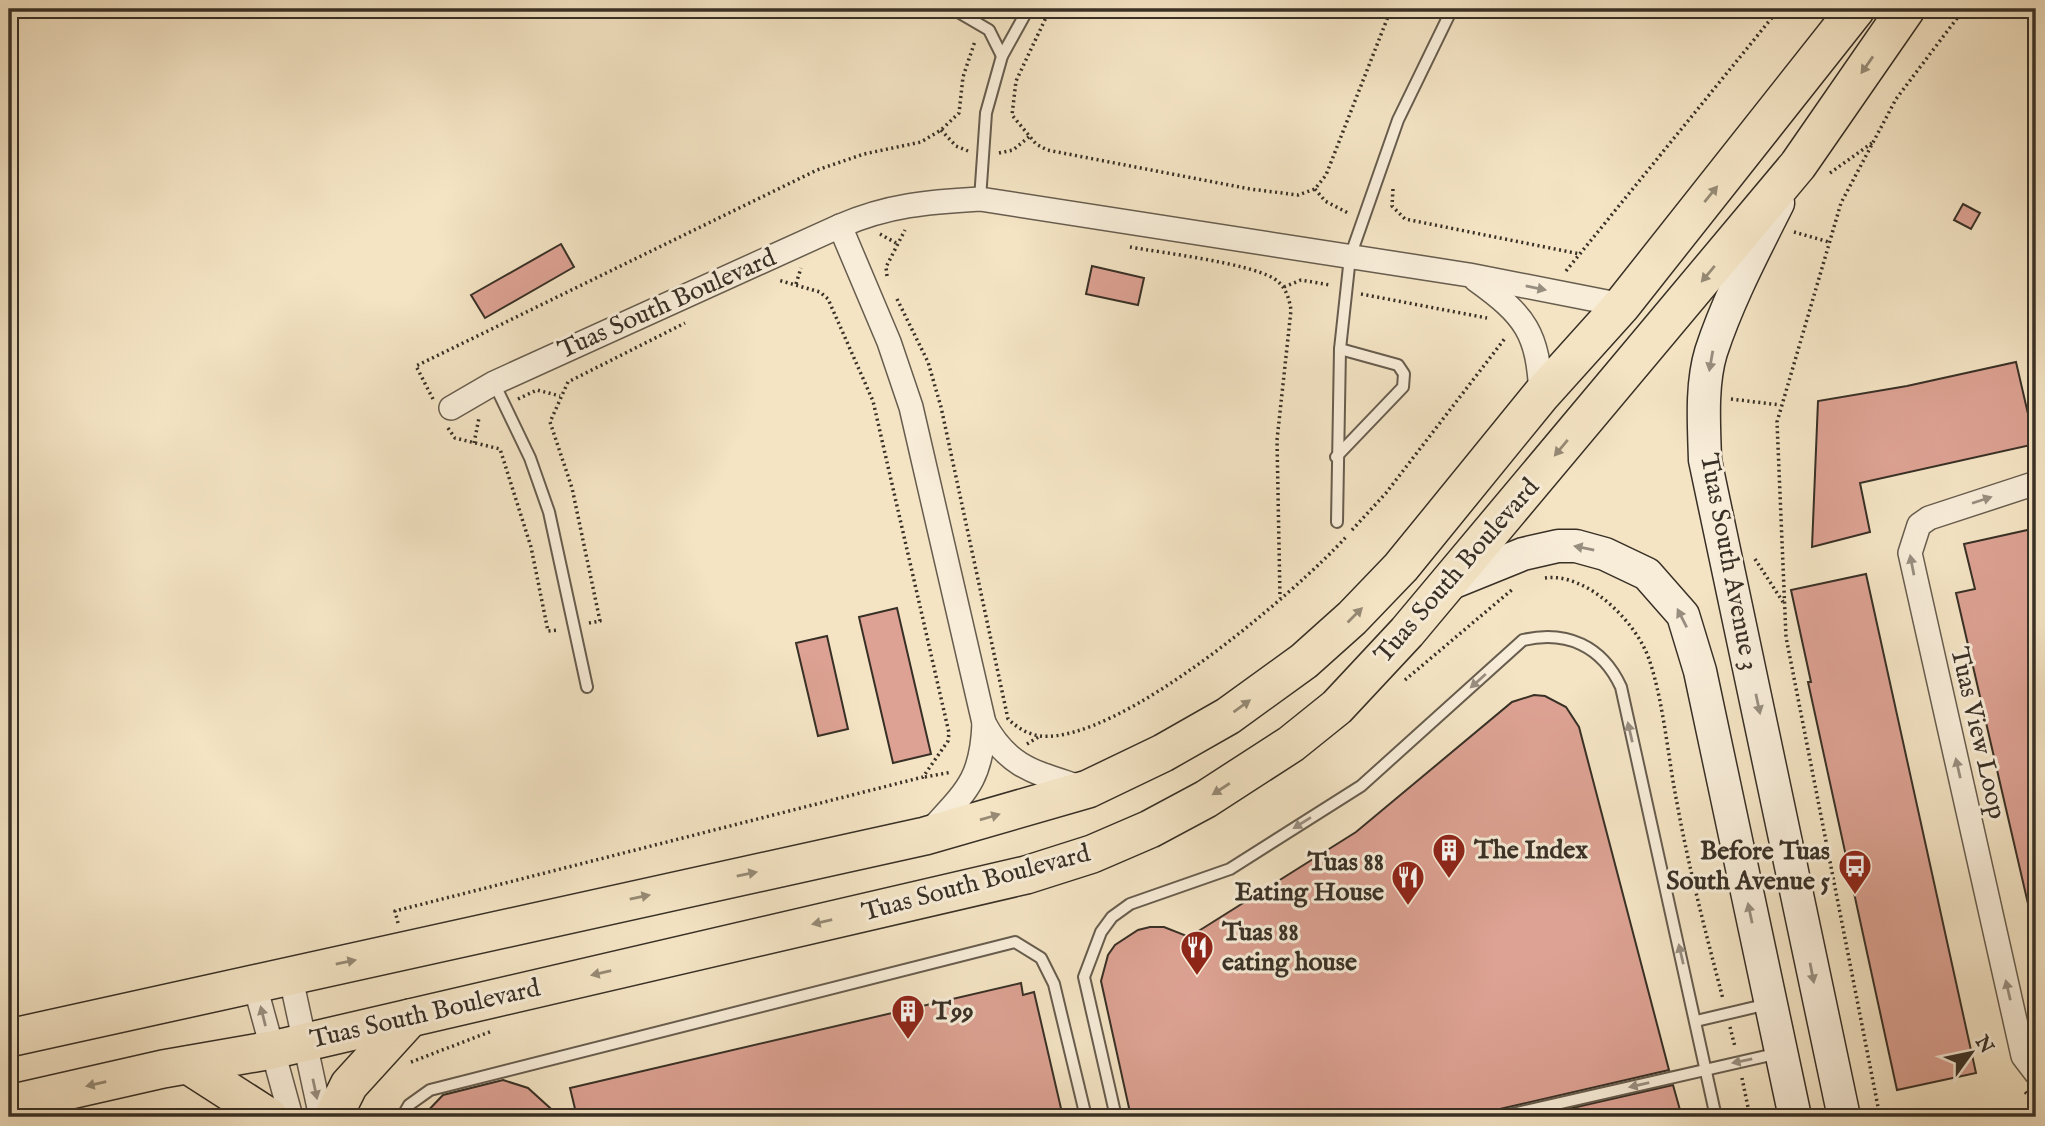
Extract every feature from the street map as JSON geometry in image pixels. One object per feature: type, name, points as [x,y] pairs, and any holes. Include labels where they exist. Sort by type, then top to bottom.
[{"type":"main road","points":[[1622,305],[1856,9]]},
{"type":"main road","name":"Tuas South Avenue 3","points":[[1811,171],[1906,9]]},
{"type":"main road","name":"Tuas South Boulevard","points":[[9,1104],[288,1046],[1026,875],[1092,854],[1150,829],[1206,799],[1291,744],[1337,707],[1407,632],[1444,586],[1811,171]]},
{"type":"main road","name":"Tuas South Boulevard","points":[[9,1038],[925,836],[1088,789],[1163,753],[1228,716],[1304,661],[1352,618],[1401,567],[1541,395],[1622,305]]},
{"type":"main road","points":[[333,1117],[349,1085],[410,1018]]},
{"type":"main road","points":[[188,1065],[269,1117]]},
{"type":"street","name":"Tuas South Avenue 3","points":[[1811,171],[1744,270],[1711,354],[1703,413],[1705,460],[1844,1117]]},
{"type":"street","name":"Tuas South Boulevard","points":[[451,408],[494,383],[840,226],[875,211],[901,205],[980,199],[1469,275],[1622,305]]},
{"type":"street","points":[[840,226],[889,342],[911,407],[984,723],[982,754],[973,781],[925,836]]},
{"type":"street","points":[[1469,275],[1499,296],[1514,328],[1535,342],[1541,395]]},
{"type":"street","name":"Tuas View Loop","points":[[2036,483],[1928,518],[1919,526],[1910,553],[2024,1056],[2036,1073]]},
{"type":"street","name":"Tuas South Avenue 3","points":[[1444,586],[1523,554],[1576,546],[1605,554],[1647,574],[1683,615],[1700,671],[1779,1053],[1795,1117]]},
{"type":"street","points":[[984,723],[995,740],[1023,768],[1088,789]]},
{"type":"street","points":[[290,974],[288,1046],[291,1117]]},
{"type":"street","points":[[254,982],[321,1117]]},
{"type":"lane","points":[[953,9],[989,30],[1002,57]]},
{"type":"lane","points":[[980,199],[986,113],[1002,57],[1028,9]]},
{"type":"lane","points":[[1337,522],[1336,457],[1340,349],[1350,257],[1398,120],[1452,9]]},
{"type":"lane","points":[[1336,457],[1403,387],[1405,380],[1398,365],[1340,349]]},
{"type":"lane","points":[[494,383],[530,458],[549,512],[587,687]]},
{"type":"lane","points":[[1116,1117],[1084,977],[1101,932],[1112,918],[1130,904],[1230,869],[1361,786],[1523,640],[1542,636],[1563,637],[1581,642],[1601,656],[1621,687],[1716,1117]]},
{"type":"lane","points":[[402,1117],[409,1105],[430,1090],[1015,942],[1041,958],[1054,984],[1086,1117]]},
{"type":"lane","points":[[1696,1021],[1769,1004]]},
{"type":"lane","points":[[1499,1117],[1779,1053]]},
{"type":"path","points":[[1049,9],[1016,81],[1012,115],[1036,144],[1060,153],[1250,189],[1298,195],[1315,189],[1326,175],[1374,46],[1391,9]]},
{"type":"path","points":[[1549,290],[1779,9]]},
{"type":"path","points":[[1880,1117],[1786,637],[1777,422],[1841,203],[1896,99],[1965,9]]},
{"type":"path","points":[[941,130],[958,113],[963,76],[980,25]]},
{"type":"path","points":[[1811,171],[1873,141]]},
{"type":"path","points":[[1394,185],[1392,206],[1405,219],[1580,254]]},
{"type":"path","points":[[888,279],[886,267],[896,243],[902,232],[911,226]]},
{"type":"path","points":[[1785,229],[1829,242]]},
{"type":"path","points":[[1124,246],[1254,271],[1274,278],[1284,287],[1291,310],[1277,440],[1280,598]]},
{"type":"path","points":[[404,949],[396,911],[923,777],[948,741],[949,733],[920,601],[867,385],[828,299],[820,292],[781,279],[769,284]]},
{"type":"path","points":[[1284,287],[1301,280],[1346,289],[1370,298],[1478,315],[1493,323]]},
{"type":"path","points":[[893,290],[928,362],[941,407],[1008,719],[1020,730],[1041,736],[1066,734],[1113,718],[1173,684],[1320,566],[1386,494],[1514,328]]},
{"type":"path","points":[[575,627],[600,621],[572,488],[550,422],[568,382],[687,322]]},
{"type":"path","points":[[1500,330],[1514,328]]},
{"type":"path","points":[[1722,398],[1780,405]]},
{"type":"path","points":[[1754,556],[1784,604]]},
{"type":"path","points":[[156,1117],[177,1111],[206,1111],[216,1117]]},
{"type":"building","points":[[1963,204],[1980,213],[1971,229],[1954,220]]},
{"type":"building","points":[[561,244],[574,267],[485,318],[471,295]]},
{"type":"building","points":[[1092,266],[1144,278],[1138,305],[1086,294]]},
{"type":"building","points":[[2016,362],[2035,444],[1860,483],[1870,532],[1812,547],[1818,401],[1907,386]]},
{"type":"building","points":[[2032,529],[2036,546],[2036,908],[2029,908],[1956,593],[1975,589],[1964,544]]},
{"type":"building","points":[[1866,574],[1976,1073],[1897,1090],[1808,682],[1811,682],[1791,590]]},
{"type":"building","points":[[897,608],[931,754],[893,763],[859,617]]},
{"type":"building","points":[[827,636],[848,729],[818,736],[796,643]]},
{"type":"building","name":"The Index","points":[[1534,695],[1545,696],[1566,707],[1579,727],[1669,1070],[1465,1117],[1131,1117],[1101,981],[1108,955],[1115,945],[1138,930],[1150,927],[1164,927],[1189,937],[1356,832],[1512,702]]},
{"type":"building","name":"T99","points":[[1021,983],[1023,995],[1034,992],[1063,1117],[577,1117],[570,1088]]},
{"type":"building","points":[[503,1080],[528,1088],[560,1117],[422,1117],[443,1095]]},
{"type":"building","points":[[1673,1085],[1682,1117],[1561,1117],[1559,1111]]},
{"type":"place","name":"The Index","points":[[1449,880]]},
{"type":"place","name":"Before Tuas South Avenue 5","points":[[1855,896]]},
{"type":"place","name":"Tuas 88 Eating House","points":[[1408,907]]},
{"type":"place","name":"Tuas 88 eating house","points":[[1197,977]]},
{"type":"place","name":"T99","points":[[908,1041]]}]
